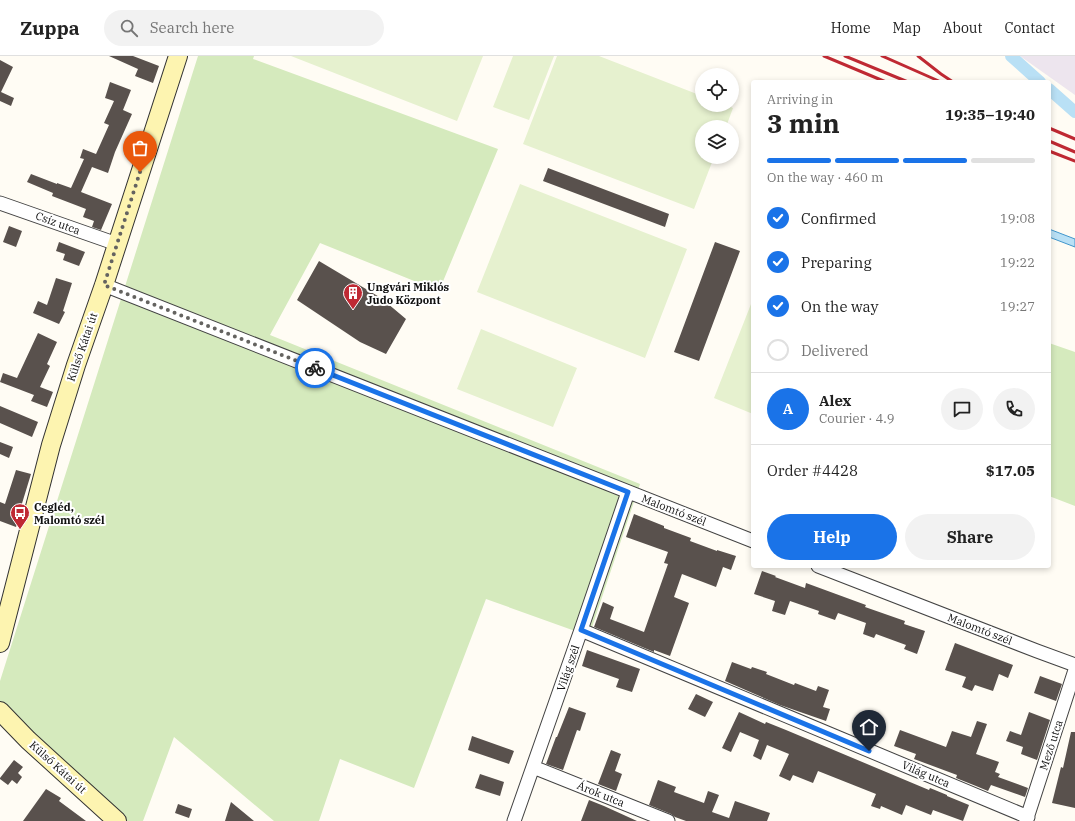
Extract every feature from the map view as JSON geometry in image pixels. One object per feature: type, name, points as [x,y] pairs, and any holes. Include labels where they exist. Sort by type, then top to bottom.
[{"type":"main road","name":"Külső Kátai út","points":[[0,643],[51,445],[76,364],[104,285],[178,56]]},
{"type":"main road","name":"Külső Kátai út","points":[[0,711],[28,740],[118,821]]},
{"type":"street","name":"Csíz utca","points":[[0,203],[117,244]]},
{"type":"street","name":"Malomtó szél","points":[[104,285],[751,540]]},
{"type":"street","name":"Világ szél","points":[[514,821],[628,492]]},
{"type":"street","name":"Malomtó szél","points":[[825,568],[1030,649],[1075,665]]},
{"type":"street","name":"Világ utca","points":[[581,630],[1027,819]]},
{"type":"street","name":"Mező utca","points":[[1027,819],[1075,670]]},
{"type":"street","name":"Árok utca","points":[[533,767],[668,821]]},
{"type":"shaded area","points":[[1020,56],[1075,56],[1075,95]]},
{"type":"green space","points":[[198,56],[254,56],[253,59],[498,149],[439,291],[320,243],[270,335],[640,484],[589,636],[486,599],[414,788],[340,759],[319,821],[274,821],[174,737],[143,821],[107,821],[0,717],[0,681]]},
{"type":"green space","points":[[291,56],[483,56],[457,121]]},
{"type":"green space","points":[[513,56],[554,56],[529,120],[493,107]]},
{"type":"green space","points":[[557,56],[599,56],[695,93],[695,112],[732,112],[729,120],[695,120],[695,164],[711,164],[694,209],[523,144]]},
{"type":"green space","points":[[520,184],[687,249],[645,358],[477,292]]},
{"type":"green space","points":[[751,304],[751,413],[714,398]]},
{"type":"green space","points":[[481,329],[577,368],[553,427],[457,389]]},
{"type":"green space","points":[[1051,344],[1075,352],[1075,506],[1051,497]]},
{"type":"water","points":[[1051,230],[1075,239],[1075,247],[1051,238]]},
{"type":"building","points":[[109,56],[133,56],[159,66],[153,83],[135,76],[138,69]]},
{"type":"building","points":[[0,60],[13,67],[1,92],[14,98],[11,106],[0,101]]},
{"type":"building","points":[[110,82],[131,90],[123,110],[132,114],[115,152],[108,173],[92,167],[81,192],[112,204],[101,230],[92,227],[94,221],[83,217],[86,209],[52,196],[53,193],[27,182],[31,174],[71,188],[84,159],[80,158],[83,149],[96,154],[109,125],[104,123],[114,101],[105,98]]},
{"type":"building","points":[[548,168],[669,214],[665,227],[543,181]]},
{"type":"building","points":[[9,226],[22,231],[16,247],[3,242]]},
{"type":"building","points":[[59,242],[85,252],[79,266],[63,260],[65,254],[56,251]]},
{"type":"building","points":[[715,242],[740,251],[699,361],[674,352]]},
{"type":"building","name":"Ungvári Miklós Judo Központ","points":[[319,261],[381,298],[406,319],[386,354],[360,342],[297,300]]},
{"type":"building","points":[[56,278],[72,283],[63,311],[65,312],[59,324],[33,313],[38,301],[47,305]]},
{"type":"building","points":[[38,333],[57,342],[47,364],[50,366],[40,387],[53,392],[47,407],[31,401],[34,395],[0,382],[3,373],[17,378]]},
{"type":"building","points":[[0,406],[38,422],[32,437],[0,423]]},
{"type":"building","points":[[0,442],[13,447],[9,458],[0,454]]},
{"type":"building","points":[[16,470],[31,474],[16,527],[0,521],[0,502],[5,504]]},
{"type":"building","points":[[634,514],[664,526],[664,528],[691,538],[690,541],[736,556],[731,570],[723,567],[716,587],[682,574],[674,597],[689,603],[670,656],[654,650],[654,652],[594,627],[603,602],[614,607],[610,619],[644,632],[668,564],[664,563],[668,552],[626,537]]},
{"type":"building","points":[[762,571],[805,588],[806,583],[866,605],[865,607],[905,621],[904,624],[925,631],[917,654],[904,649],[906,645],[876,634],[874,638],[863,634],[866,623],[838,613],[835,620],[818,614],[819,611],[790,601],[785,615],[772,611],[775,601],[754,594]]},
{"type":"building","points":[[955,643],[1013,665],[1008,678],[999,674],[993,691],[975,685],[972,691],[962,687],[966,677],[945,670]]},
{"type":"building","points":[[587,650],[640,669],[632,692],[616,687],[619,679],[582,666]]},
{"type":"building","points":[[732,662],[751,669],[752,667],[767,672],[766,674],[794,685],[795,683],[816,691],[818,686],[829,690],[823,707],[830,709],[826,721],[780,705],[725,681]]},
{"type":"building","points":[[1040,676],[1062,684],[1056,701],[1034,693]]},
{"type":"building","points":[[696,694],[713,702],[705,717],[688,709]]},
{"type":"building","points":[[569,707],[586,713],[580,731],[577,730],[563,770],[546,764]]},
{"type":"building","points":[[739,712],[765,724],[766,722],[929,790],[930,788],[969,805],[963,821],[933,810],[931,815],[906,805],[902,815],[881,806],[880,809],[871,806],[876,794],[818,771],[813,783],[793,775],[790,781],[779,776],[789,754],[767,745],[761,760],[753,756],[759,740],[740,732],[731,752],[722,748]]},
{"type":"building","points":[[1029,712],[1050,720],[1037,760],[1021,754],[1023,747],[1006,741],[1010,731],[1021,735]]},
{"type":"building","points":[[977,721],[987,724],[976,754],[999,762],[995,772],[1000,774],[998,777],[1028,788],[1025,797],[991,785],[988,791],[956,778],[957,775],[914,759],[916,754],[894,746],[900,730],[946,747],[952,731],[971,737]]},
{"type":"building","points":[[1071,732],[1075,732],[1075,808],[1052,803],[1061,767],[1063,768]]},
{"type":"building","points":[[472,736],[514,751],[509,764],[468,750]]},
{"type":"building","points":[[611,750],[621,754],[615,771],[622,774],[616,791],[598,784]]},
{"type":"building","points":[[14,760],[23,767],[18,773],[22,777],[17,784],[12,780],[8,785],[0,778]]},
{"type":"building","points":[[480,774],[504,782],[500,796],[475,788]]},
{"type":"building","points":[[658,780],[676,787],[674,792],[704,803],[708,791],[719,795],[712,812],[729,818],[735,801],[770,813],[767,821],[686,821],[649,805]]},
{"type":"building","points":[[46,789],[61,798],[59,801],[86,821],[23,821]]},
{"type":"building","points":[[589,800],[604,806],[637,821],[581,821]]},
{"type":"building","points":[[231,802],[254,821],[225,821]]},
{"type":"building","points":[[178,804],[192,809],[189,818],[175,813]]},
{"type":"waterway","points":[[1011,56],[1038,80]]},
{"type":"waterway","points":[[1051,91],[1075,112]]},
{"type":"railway","points":[[824,56],[881,80]]},
{"type":"railway","points":[[845,56],[903,80]]},
{"type":"railway","points":[[882,56],[936,80]]},
{"type":"railway","points":[[918,56],[950,80]]},
{"type":"railway","points":[[1051,129],[1075,139]]},
{"type":"railway","points":[[1051,142],[1075,152]]},
{"type":"railway","points":[[1051,152],[1075,161]]},
{"type":"way so far","points":[[140,172],[104,285],[315,368]]},
{"type":"place","name":"Ungvári Miklós Judo Központ","points":[[353,310]]},
{"type":"place","name":"Cegléd, Malomtó szél","points":[[20,530]]},
{"type":"route","points":[[315,368],[628,492],[581,630],[869,751]]}]
